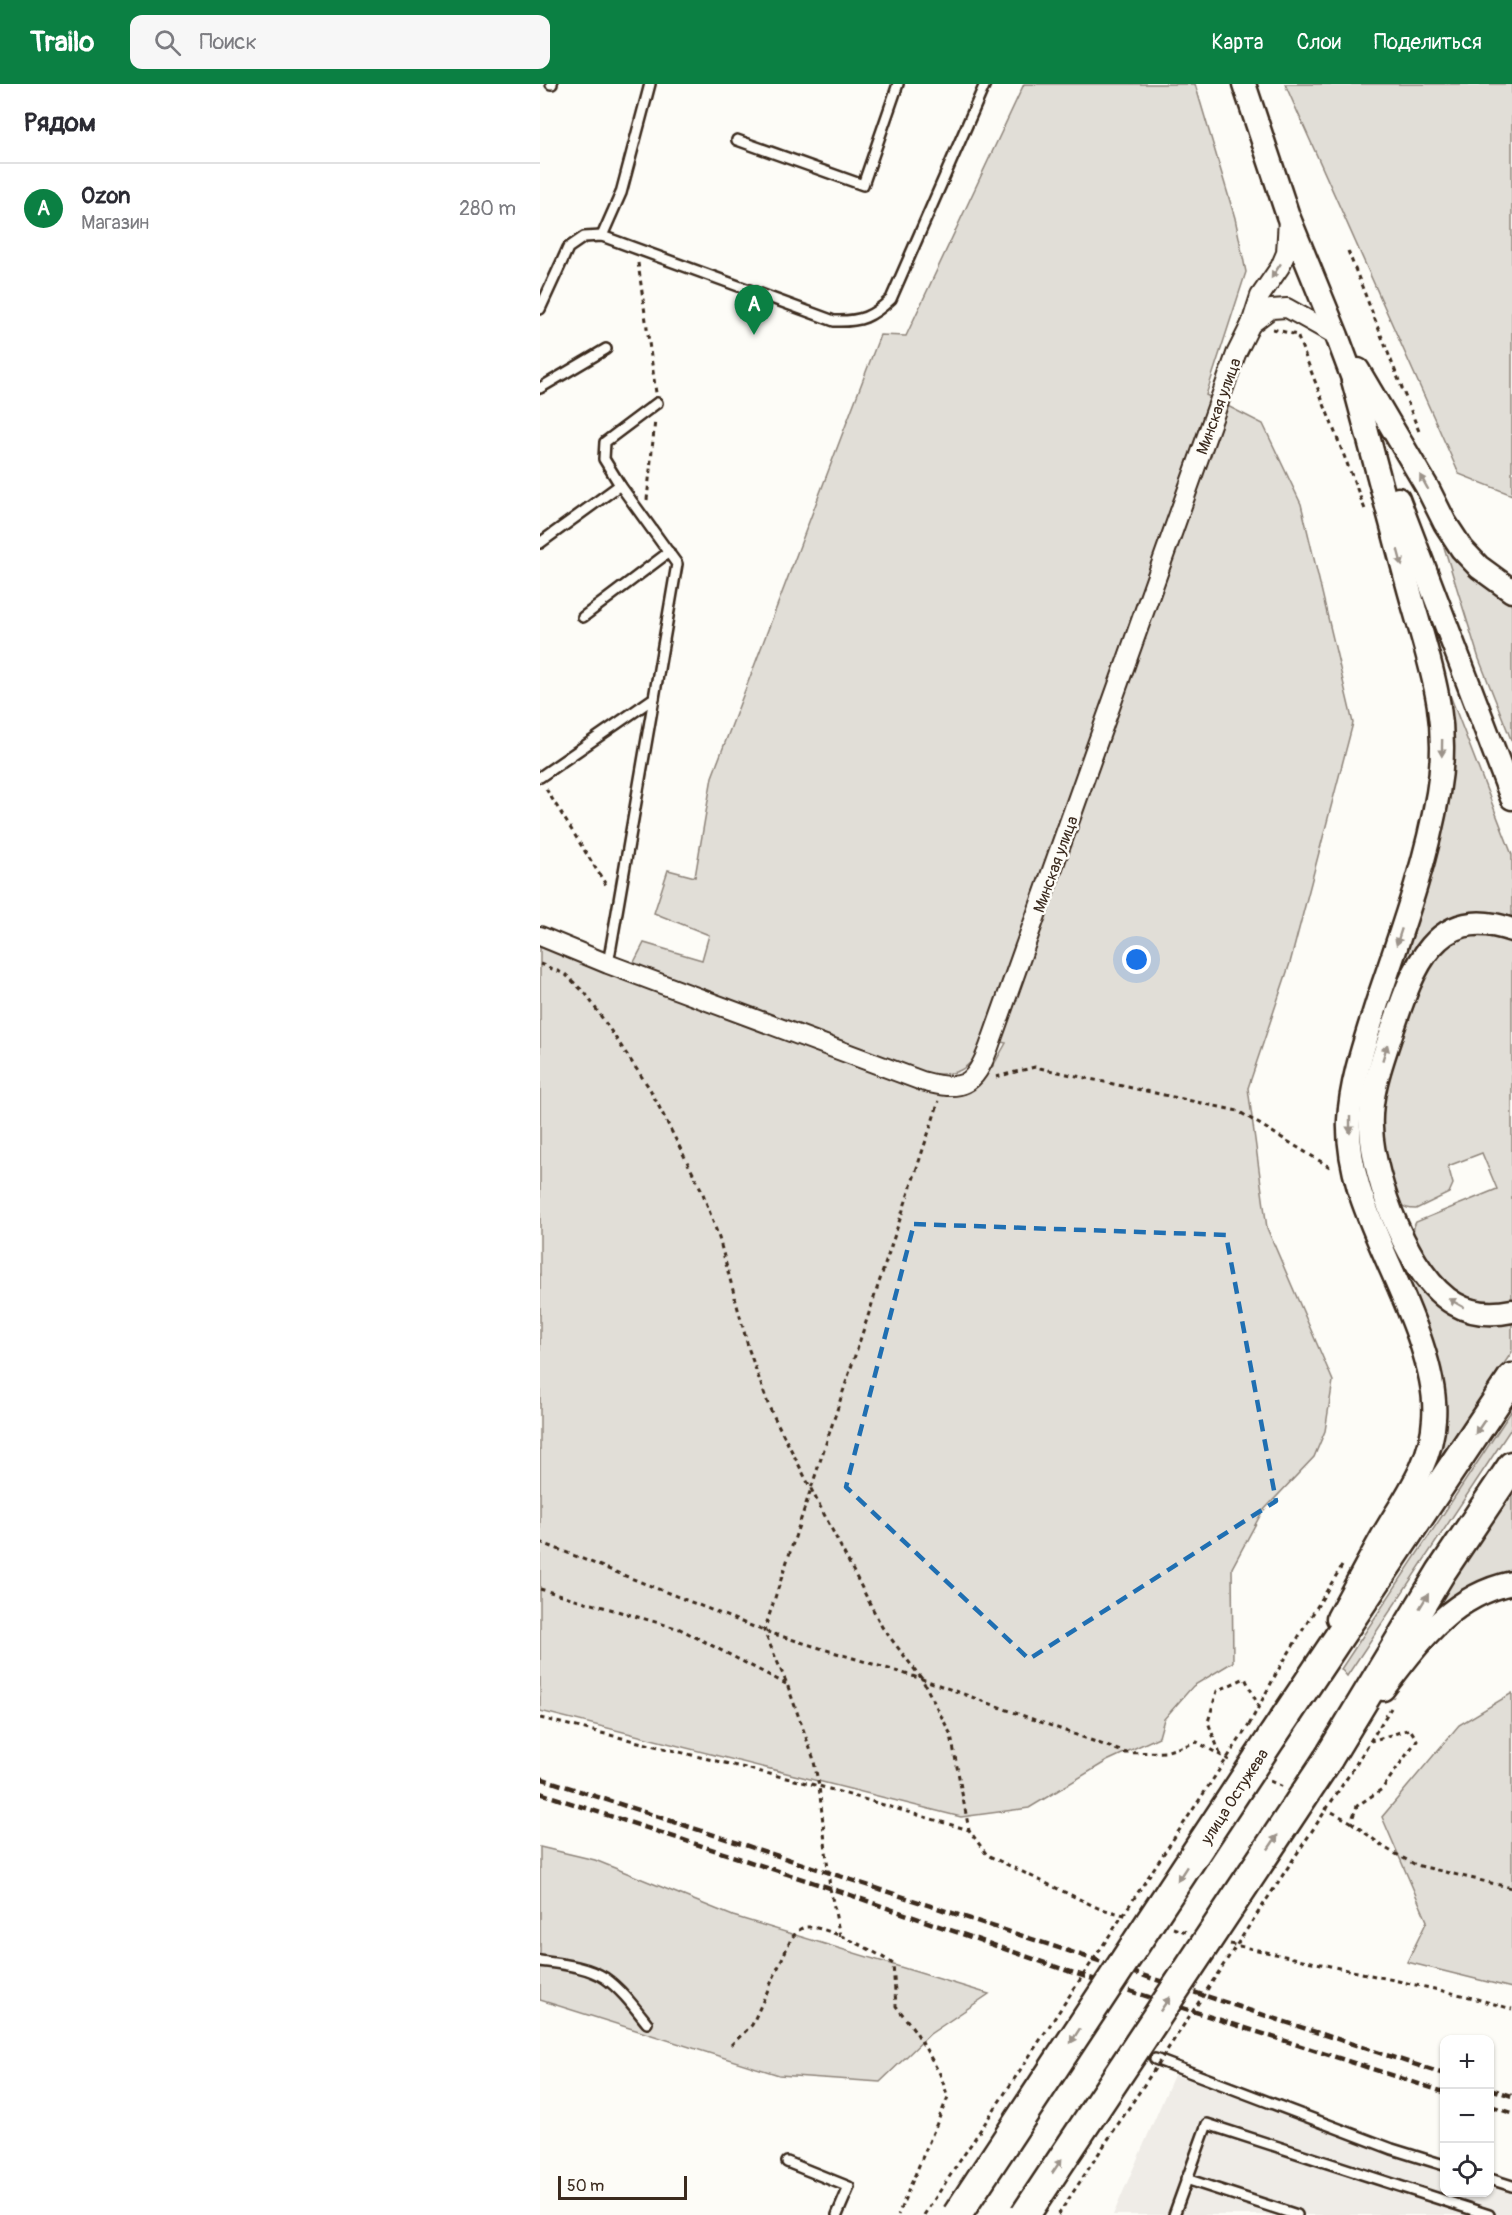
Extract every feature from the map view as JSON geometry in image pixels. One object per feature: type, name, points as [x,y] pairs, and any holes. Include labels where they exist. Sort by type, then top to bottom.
[{"type":"main road","name":"улица Остужева","points":[[957,2215],[1260,1731],[1512,1378]]},
{"type":"main road","points":[[1024,2215],[1340,1766],[1441,1572],[1512,1466]]},
{"type":"street","name":"Минская улица","points":[[1244,84],[1288,216],[1338,336],[1512,798]]},
{"type":"street","name":"Минская улица","points":[[965,1084],[975,1077],[989,1047],[1236,354],[1251,324],[1260,296],[1280,267],[1286,253],[1288,216]]},
{"type":"street","points":[[1251,324],[1271,309],[1287,308],[1338,336],[1427,487],[1450,532],[1479,567],[1512,591]]},
{"type":"street","points":[[1260,1731],[1415,1482],[1430,1443],[1434,1422],[1435,1404],[1429,1372],[1408,1306],[1362,1198],[1350,1148],[1349,1122],[1352,1095],[1369,1031],[1428,842],[1438,795],[1442,753],[1441,723],[1433,670],[1411,600],[1353,380]]},
{"type":"street","points":[[1512,930],[1499,926],[1471,924],[1448,932],[1425,952],[1411,979],[1384,1054],[1371,1106],[1371,1129],[1377,1168],[1389,1206],[1410,1253],[1426,1278],[1437,1291],[1455,1305],[1475,1312],[1498,1314],[1512,1311]]},
{"type":"street","points":[[540,936],[608,964],[922,1081],[944,1087],[965,1084]]},
{"type":"street","points":[[1340,1766],[1416,1646],[1445,1615],[1475,1596],[1498,1586],[1512,1583]]},
{"type":"lane","points":[[602,236],[621,194],[650,84]]},
{"type":"lane","points":[[737,140],[863,185],[898,84]]},
{"type":"lane","points":[[540,309],[568,248],[584,237],[602,236],[834,321],[856,322],[876,313],[891,299],[985,84]]},
{"type":"lane","points":[[540,388],[606,349]]},
{"type":"lane","points":[[608,964],[677,564],[604,459],[605,442],[657,403]]},
{"type":"lane","points":[[540,543],[620,485]]},
{"type":"lane","points":[[583,617],[669,552]]},
{"type":"lane","points":[[540,778],[654,698]]},
{"type":"lane","points":[[540,1961],[574,1966],[604,1977],[625,1996],[648,2023]]},
{"type":"lane","points":[[1155,2059],[1392,2149],[1440,2164]]},
{"type":"lane","points":[[1174,2215],[1207,2124],[1489,2215]]},
{"type":"lane","points":[[787,2163],[849,2187],[837,2215]]},
{"type":"lane","points":[[1186,2180],[1297,2215]]},
{"type":"lane","points":[[1494,2180],[1512,2186]]},
{"type":"path","points":[[636,249],[657,403],[645,519]]},
{"type":"path","points":[[1348,251],[1422,437]]},
{"type":"path","points":[[540,778],[618,904]]},
{"type":"path","points":[[540,964],[565,974],[586,994],[650,1089],[702,1191],[719,1238],[749,1350],[769,1407],[882,1627],[922,1679],[951,1736],[969,1830],[987,1855],[1098,1908],[1131,1917]]},
{"type":"path","points":[[965,1084],[1035,1067],[1238,1111],[1334,1170]]},
{"type":"path","points":[[840,1936],[830,1888],[819,1786],[813,1757],[787,1684],[764,1631],[944,1087]]},
{"type":"path","points":[[540,1542],[764,1631],[922,1679],[1126,1753],[1165,1752],[1197,1742],[1221,1756],[1208,1722],[1217,1691],[1245,1678],[1258,1705]]},
{"type":"path","points":[[540,1589],[680,1629],[787,1684]]},
{"type":"path","points":[[540,1718],[819,1786],[969,1830]]},
{"type":"path","points":[[1371,1741],[1410,1729]]},
{"type":"path","points":[[924,2215],[1260,1731]]},
{"type":"path","points":[[1058,2215],[1340,1766]]},
{"type":"path","points":[[1351,1822],[1385,1848],[1416,1866],[1512,1888]]},
{"type":"path","points":[[1165,1926],[1187,1932]]},
{"type":"path","points":[[731,2045],[752,2025],[791,1939],[799,1929],[810,1927],[840,1936],[881,1954],[893,1964],[896,2006],[916,2032],[940,2074],[948,2097],[898,2215]]},
{"type":"path","points":[[1220,1941],[1265,1953],[1466,1996],[1512,2009]]},
{"type":"highlighted area","points":[[914,1224],[1226,1235],[1276,1501],[1029,1659],[846,1487]]},
{"type":"shaded area","points":[[1024,84],[1195,84],[1235,218],[1246,272],[1206,395],[1263,424],[1301,504],[1353,723],[1290,963],[1248,1088],[1267,1228],[1333,1381],[1325,1431],[1314,1457],[1262,1512],[1232,1568],[1233,1662],[1193,1686],[1164,1719],[1159,1737],[1107,1761],[1029,1808],[961,1817],[540,1711],[540,947],[959,1094],[993,1066],[1006,1043],[987,1039],[967,1066],[953,1073],[919,1073],[631,968],[644,943],[702,960],[709,935],[654,913],[668,870],[695,877],[712,777],[880,335],[906,336]]},
{"type":"shaded area","points":[[1285,84],[1512,84],[1512,495],[1459,474]]},
{"type":"shaded area","points":[[1439,531],[1495,592],[1512,602],[1512,742],[1479,659]]},
{"type":"shaded area","points":[[1448,690],[1512,855],[1512,920],[1481,915],[1455,919],[1435,930],[1419,946],[1397,991],[1368,1081],[1360,1119],[1360,1145],[1374,1196],[1398,1247],[1420,1284],[1448,1311],[1466,1320],[1487,1324],[1512,1323],[1512,1352],[1428,1475],[1437,1446],[1440,1416],[1438,1386],[1432,1356],[1412,1297],[1362,1178],[1356,1151],[1355,1121],[1368,1054],[1424,888],[1440,828],[1449,769],[1449,740],[1444,692]]},
{"type":"shaded area","points":[[1469,933],[1504,938],[1512,942],[1512,1300],[1498,1303],[1482,1302],[1453,1292],[1432,1270],[1415,1239],[1416,1222],[1497,1189],[1482,1153],[1448,1166],[1453,1184],[1449,1193],[1416,1209],[1411,1209],[1399,1203],[1380,1140],[1383,1094],[1416,987],[1443,946]]},
{"type":"shaded area","points":[[1512,1410],[1512,1427],[1347,1676],[1341,1669]]},
{"type":"shaded area","points":[[1512,1490],[1512,1573],[1479,1582],[1437,1609],[1418,1628]]},
{"type":"shaded area","points":[[1512,1693],[1512,1988],[1407,1962],[1427,1921],[1382,1817],[1459,1725]]},
{"type":"shaded area","points":[[540,1847],[595,1860],[733,1916],[989,1994],[930,2034],[880,2082],[779,2075],[540,2000]]},
{"type":"shaded area","points":[[1174,2075],[1440,2160],[1440,2197],[1494,2197],[1494,2177],[1512,2183],[1512,2215],[1113,2215]]},
{"type":"railway","points":[[540,1778],[1440,2073]]},
{"type":"railway","points":[[540,1793],[830,1888],[1068,1971],[1440,2091]]},
{"type":"railway","points":[[1494,2090],[1512,2096]]},
{"type":"railway","points":[[1494,2107],[1512,2113]]},
{"type":"place","name":"Ozon","points":[[754,335]]}]
